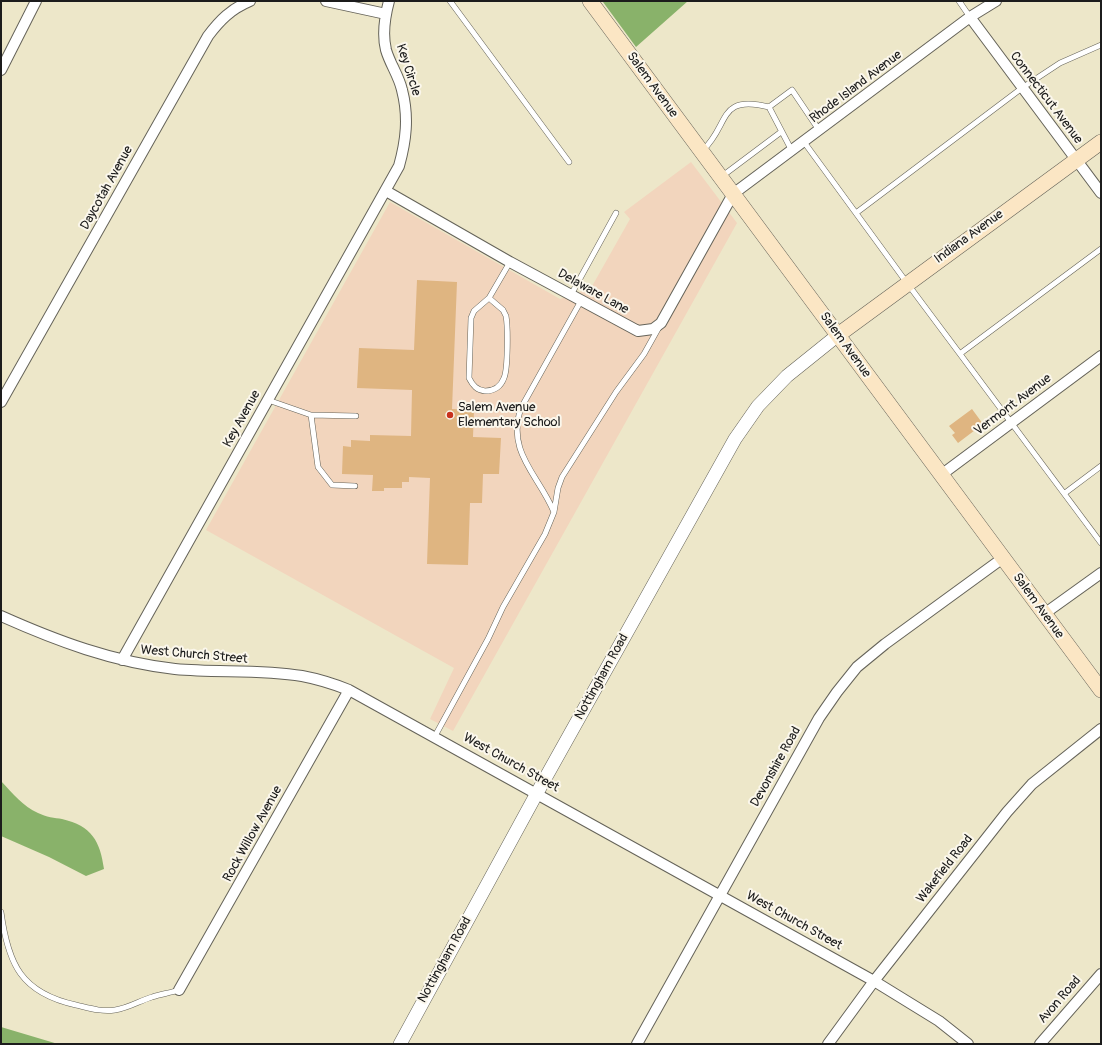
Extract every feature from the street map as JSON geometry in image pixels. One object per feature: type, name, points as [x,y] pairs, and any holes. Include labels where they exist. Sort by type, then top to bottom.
[{"type":"main road","name":"Salem Avenue","points":[[590,1],[1101,690]]},
{"type":"main road","name":"Indiana Avenue","points":[[838,335],[906,283],[1075,159],[1101,142]]},
{"type":"street","points":[[1,70],[36,1]]},
{"type":"street","name":"Daycotah Avenue","points":[[1,402],[208,36],[219,21],[234,9],[250,1]]},
{"type":"street","points":[[326,1],[386,14]]},
{"type":"street","name":"Key Circle","points":[[386,191],[399,166],[406,130],[406,109],[402,89],[386,50],[384,34],[389,1]]},
{"type":"street","name":"Rhode Island Avenue","points":[[733,194],[970,17],[996,1]]},
{"type":"street","name":"Connecticut Avenue","points":[[970,17],[1101,193]]},
{"type":"street","name":"Delaware Lane","points":[[386,191],[510,262],[638,330],[653,329],[661,323]]},
{"type":"street","name":"Key Avenue","points":[[122,660],[386,191]]},
{"type":"street","points":[[661,323],[733,194]]},
{"type":"street","name":"Nottingham Road","points":[[400,1044],[537,793],[735,439],[758,406],[787,376],[838,335]]},
{"type":"street","name":"Vermont Avenue","points":[[941,475],[1101,356]]},
{"type":"street","name":"Devonshire Road","points":[[637,1044],[819,718],[837,692],[857,667],[885,644],[1003,558]]},
{"type":"street","points":[[1044,614],[1101,572]]},
{"type":"street","name":"West Church Street","points":[[1,616],[46,636],[82,649],[122,660],[175,669],[302,676],[349,690],[435,736],[874,981],[939,1021],[968,1044]]},
{"type":"street","name":"Rock Willow Avenue","points":[[179,990],[349,690]]},
{"type":"street","name":"Wakefield Road","points":[[828,1044],[874,981],[1007,812],[1044,773],[1101,729]]},
{"type":"street","name":"Avon Road","points":[[1040,1044],[1101,974]]},
{"type":"lane","points":[[450,1],[569,162]]},
{"type":"lane","points":[[959,1],[970,17]]},
{"type":"lane","points":[[856,213],[1022,88],[1060,63],[1101,45]]},
{"type":"lane","points":[[701,152],[710,144],[722,120],[734,107],[744,103],[768,107],[792,90],[820,130]]},
{"type":"lane","points":[[768,107],[792,151]]},
{"type":"lane","points":[[720,177],[781,132]]},
{"type":"lane","points":[[804,142],[906,283],[961,353],[1101,543]]},
{"type":"lane","points":[[572,294],[616,213]]},
{"type":"lane","points":[[961,353],[1101,249]]},
{"type":"lane","points":[[489,298],[503,310],[506,316],[505,376],[499,387],[484,391],[472,385],[470,378],[470,324],[474,311],[489,298],[510,262]]},
{"type":"lane","points":[[554,512],[548,497],[518,447],[516,425],[521,408],[582,300]]},
{"type":"lane","points":[[435,736],[488,639],[503,607],[545,534],[554,512],[558,488],[562,477],[616,392],[644,354],[661,323]]},
{"type":"lane","points":[[268,400],[311,415],[356,416]]},
{"type":"lane","points":[[311,415],[318,468],[332,485],[355,486]]},
{"type":"lane","points":[[1065,493],[1101,466]]},
{"type":"lane","points":[[1,912],[7,950],[16,968],[39,992],[59,1002],[98,1010],[113,1010],[128,1008],[151,997],[179,990]]},
{"type":"shaded area","name":"Salem Avenue Elementary School","points":[[691,162],[737,223],[453,731],[430,719],[454,668],[206,530],[390,202],[560,299],[591,288],[630,219],[624,212]]},
{"type":"green space","points":[[688,1],[636,47],[603,2]]},
{"type":"green space","points":[[1,781],[18,799],[38,813],[72,822],[81,826],[93,836],[100,850],[104,869],[86,876],[49,857],[1,836]]},
{"type":"green space","points":[[1,1027],[58,1044],[1,1044]]},
{"type":"building","points":[[417,280],[457,282],[452,409],[474,410],[473,437],[501,438],[499,474],[483,474],[482,503],[470,503],[468,565],[427,564],[430,478],[409,477],[409,482],[402,482],[402,488],[384,488],[384,491],[372,491],[373,475],[342,474],[343,446],[351,447],[351,440],[370,441],[370,435],[411,436],[412,390],[357,388],[359,348],[414,350]]},
{"type":"building","points":[[972,409],[983,424],[958,443],[952,435],[955,433],[949,426]]},
{"type":"place","name":"Salem Avenue Elementary School","points":[[450,415]]}]
